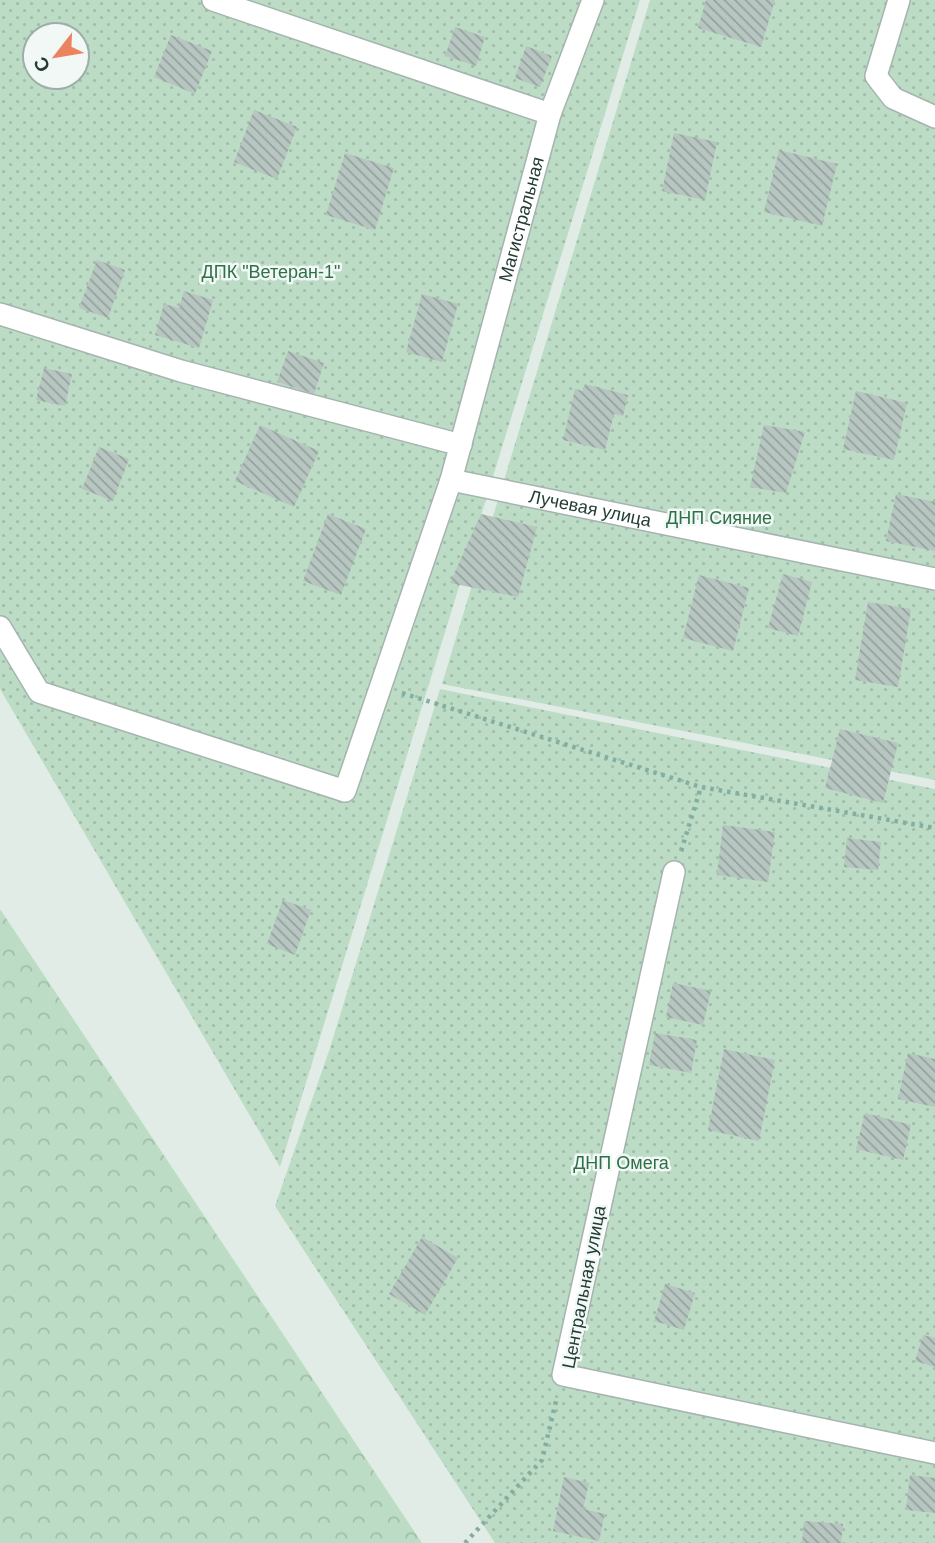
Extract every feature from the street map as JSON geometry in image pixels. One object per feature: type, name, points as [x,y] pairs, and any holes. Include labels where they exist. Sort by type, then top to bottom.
[{"type":"street","points":[[213,0],[550,114]]},
{"type":"street","name":"Магистральная","points":[[0,627],[38,692],[345,791],[451,480],[550,114],[593,0]]},
{"type":"street","points":[[899,0],[876,76],[893,99],[935,117]]},
{"type":"street","points":[[0,314],[181,371],[461,444]]},
{"type":"street","name":"Лучевая улица","points":[[451,480],[935,579]]},
{"type":"street","name":"Центральная улица","points":[[674,872],[563,1375],[935,1453]]},
{"type":"path","points":[[379,685],[701,787],[935,828]]},
{"type":"path","points":[[674,872],[701,787]]},
{"type":"path","points":[[465,1543],[542,1460],[563,1375]]},
{"type":"green space","name":"ДПК \"Ветеран-1\"","points":[[0,0],[640,0],[280,1167],[0,689]]},
{"type":"green space","name":"ДНП Сияние","points":[[650,0],[935,0],[935,780],[442,684]]},
{"type":"green space","name":"ДНП Омега","points":[[440,689],[935,789],[935,1543],[495,1543],[275,1206],[330,1048]]},
{"type":"green space","points":[[0,909],[422,1543],[0,1543]]},
{"type":"building","points":[[706,0],[775,0],[761,47],[698,28]]},
{"type":"building","points":[[455,27],[485,37],[476,66],[445,56]]},
{"type":"building","points":[[171,35],[212,51],[195,94],[154,77]]},
{"type":"building","points":[[526,46],[552,56],[540,87],[515,78]]},
{"type":"building","points":[[254,110],[297,127],[277,179],[234,162]]},
{"type":"building","points":[[674,133],[717,142],[705,200],[662,191]]},
{"type":"building","points":[[779,150],[837,164],[822,226],[764,212]]},
{"type":"building","points":[[345,153],[394,168],[375,230],[326,215]]},
{"type":"building","points":[[97,260],[125,270],[108,318],[79,308]]},
{"type":"building","points":[[184,291],[213,300],[199,348],[155,335],[164,304],[179,308]]},
{"type":"building","points":[[422,294],[458,304],[442,362],[406,352]]},
{"type":"building","points":[[288,351],[324,363],[314,394],[277,382]]},
{"type":"building","points":[[44,368],[72,374],[65,406],[36,400]]},
{"type":"building","points":[[585,384],[628,395],[623,416],[614,414],[605,450],[563,440],[575,389],[583,391]]},
{"type":"building","points":[[856,391],[907,403],[894,460],[843,449]]},
{"type":"building","points":[[260,425],[319,451],[294,507],[235,481]]},
{"type":"building","points":[[764,425],[805,432],[786,493],[750,487]]},
{"type":"building","points":[[99,447],[129,459],[113,501],[82,489]]},
{"type":"building","points":[[896,494],[935,502],[935,551],[886,541]]},
{"type":"building","points":[[328,514],[366,529],[341,595],[303,581]]},
{"type":"building","points":[[481,514],[537,527],[518,597],[450,583]]},
{"type":"building","points":[[783,574],[812,582],[798,636],[768,628]]},
{"type":"building","points":[[699,575],[749,588],[733,651],[683,638]]},
{"type":"building","points":[[868,602],[911,609],[898,687],[855,680]]},
{"type":"building","points":[[840,729],[898,743],[883,803],[825,788]]},
{"type":"building","points":[[723,825],[775,832],[768,882],[717,875]]},
{"type":"building","points":[[847,838],[881,842],[878,870],[844,867]]},
{"type":"building","points":[[283,900],[311,910],[295,955],[267,944]]},
{"type":"building","points":[[673,983],[711,991],[703,1025],[666,1017]]},
{"type":"building","points":[[655,1033],[697,1040],[691,1073],[649,1065]]},
{"type":"building","points":[[724,1049],[775,1060],[759,1141],[708,1130]]},
{"type":"building","points":[[908,1053],[935,1059],[935,1107],[898,1099]]},
{"type":"building","points":[[865,1113],[911,1125],[903,1160],[856,1149]]},
{"type":"building","points":[[422,1237],[458,1258],[425,1315],[389,1294]]},
{"type":"building","points":[[665,1284],[695,1293],[684,1330],[654,1321]]},
{"type":"building","points":[[923,1335],[935,1338],[935,1367],[915,1361]]},
{"type":"building","points":[[910,1475],[935,1478],[935,1513],[906,1510]]},
{"type":"building","points":[[564,1477],[589,1483],[583,1509],[605,1514],[599,1541],[553,1531]]},
{"type":"building","points":[[804,1521],[843,1524],[841,1543],[802,1543]]}]
